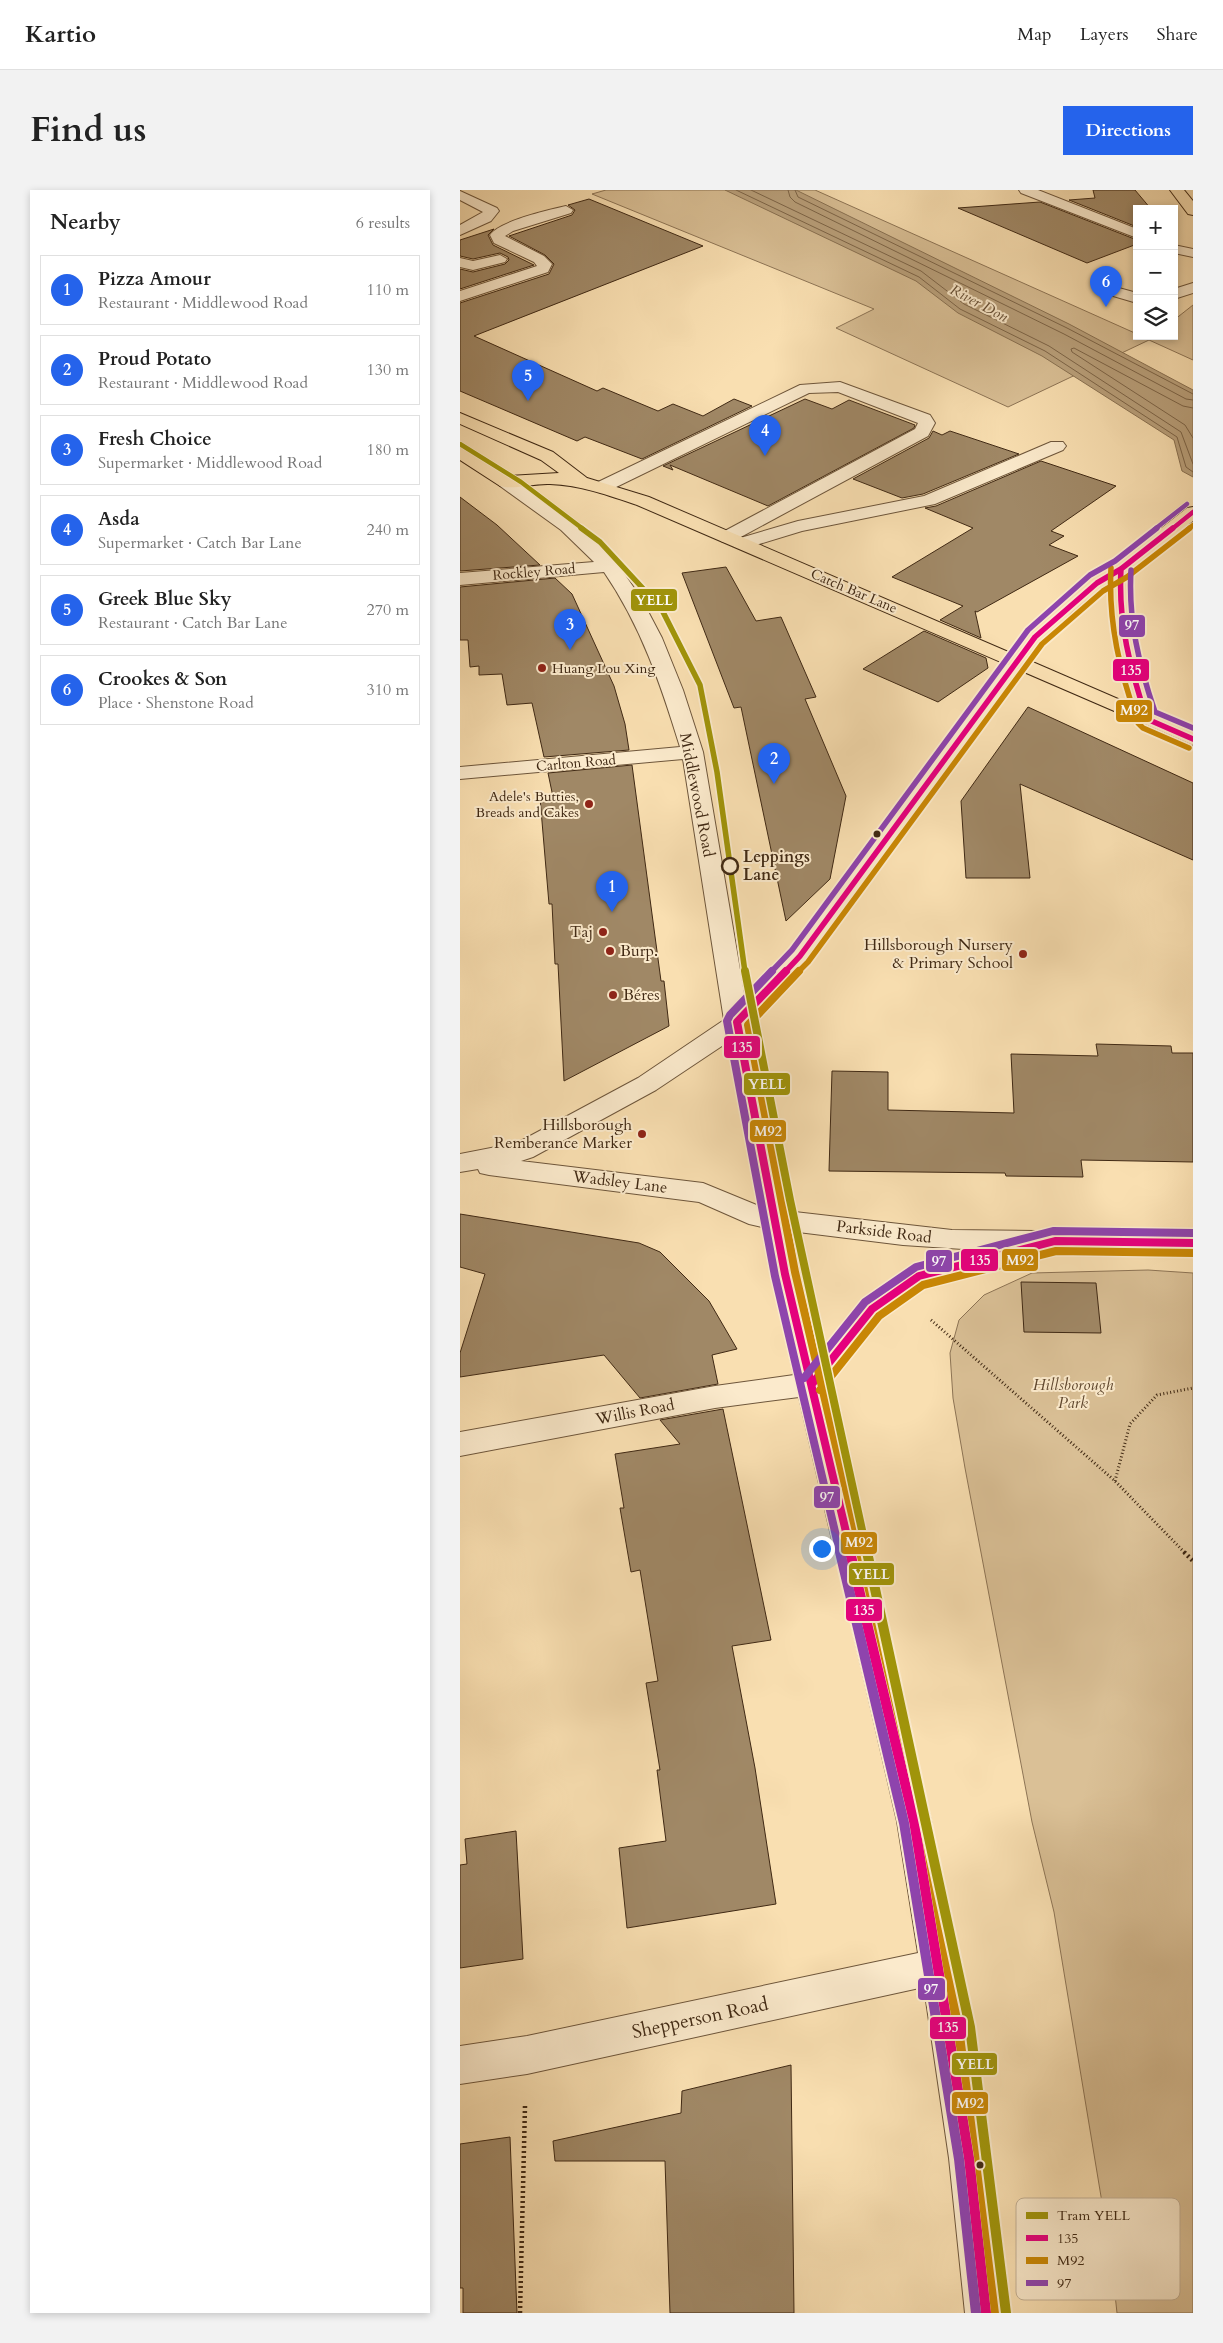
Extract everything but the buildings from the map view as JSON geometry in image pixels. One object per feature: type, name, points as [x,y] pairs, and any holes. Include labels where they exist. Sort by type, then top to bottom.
[{"type":"main road","points":[[1176,190],[1193,211]]},
{"type":"main road","points":[[460,418],[546,456],[579,480]]},
{"type":"main road","name":"Middlewood Road","points":[[460,452],[506,482]]},
{"type":"main road","name":"Catch Bar Lane","points":[[506,482],[534,478],[579,480],[643,501],[1193,739]]},
{"type":"main road","points":[[1017,662],[1034,637],[1068,607],[1097,583],[1121,569],[1193,512]]},
{"type":"main road","points":[[1121,569],[1118,604],[1122,635],[1136,689],[1147,719]]},
{"type":"street","points":[[1026,190],[1133,232]]},
{"type":"street","points":[[460,195],[492,211],[486,218],[460,231]]},
{"type":"street","points":[[460,296],[543,269],[545,264],[539,259],[499,240],[497,235],[508,228],[566,210]]},
{"type":"street","points":[[1178,250],[1193,253]]},
{"type":"street","points":[[460,262],[473,266],[500,259]]},
{"type":"street","points":[[1178,293],[1193,288]]},
{"type":"street","points":[[1108,290],[1133,297]]},
{"type":"street","points":[[602,487],[806,388],[840,387],[924,419],[927,423],[922,432],[735,540]]},
{"type":"street","points":[[735,540],[929,500],[1057,446]]},
{"type":"street","name":"Middlewood Road","points":[[506,482],[567,526],[609,566],[631,598],[652,638],[673,690],[692,752],[737,1022],[774,1219],[914,1821],[969,2158],[986,2313]]},
{"type":"street","name":"Rockley Road","points":[[460,579],[609,566]]},
{"type":"street","points":[[737,1022],[800,956],[1017,662]]},
{"type":"street","name":"Carlton Road","points":[[460,772],[692,752]]},
{"type":"street","name":"Wadsley Lane","points":[[461,1163],[524,1151],[656,1079],[690,1058],[737,1022]]},
{"type":"street","name":"Wadsley Lane","points":[[461,1163],[703,1193],[759,1217],[774,1219]]},
{"type":"street","name":"Parkside Road","points":[[774,1219],[952,1240],[1193,1243]]},
{"type":"street","name":"Parkside Road","points":[[812,1384],[858,1323],[892,1292],[918,1276],[1055,1241]]},
{"type":"street","name":"Willis Road","points":[[460,1444],[715,1397],[812,1384]]},
{"type":"street","name":"Shepperson Road","points":[[460,2065],[527,2055],[939,1966]]},
{"type":"path","points":[[892,1292],[943,1329],[1115,1481],[1193,1561]]},
{"type":"path","points":[[1115,1481],[1130,1424],[1157,1395],[1193,1388]]},
{"type":"path","points":[[520,2313],[527,2055]]},
{"type":"green space","points":[[606,190],[815,190],[1133,332],[1133,340],[1149,340],[1008,407],[836,328],[874,309],[592,194]]},
{"type":"green space","points":[[1193,305],[1193,360],[1149,340],[1178,340],[1178,317]]},
{"type":"green space","name":"Hillsborough Park","points":[[1148,1270],[1193,1273],[1193,2313],[1117,2313],[1116,2300],[1180,2300],[1180,2198],[1101,2198],[1054,1912],[1032,1822],[953,1398],[950,1353],[959,1320],[984,1295],[1032,1273]]},
{"type":"water","name":"River Don","points":[[725,190],[796,190],[1069,324],[1193,390],[1193,477],[1182,471],[1174,440],[1042,356],[958,313],[916,281]]},
{"type":"tram line","name":"YELL","points":[[460,444],[521,482],[600,542],[661,608],[700,685],[717,772],[744,966],[790,1200],[970,2027],[1006,2313]]},
{"type":"transit line","name":"97","points":[[976,2313],[959,2159],[904,1823],[775,1276],[727,1021],[730,1015],[792,950],[1028,630],[1090,575],[1115,561],[1187,504]]},
{"type":"transit line","name":"135","points":[[986,2313],[969,2158],[914,1821],[785,1274],[737,1022],[800,956],[1035,637],[1097,583],[1121,569],[1193,512]]},
{"type":"transit line","name":"M92","points":[[996,2312],[979,2156],[924,1819],[795,1272],[748,1025],[808,962],[1042,644],[1103,591],[1127,577],[1193,525]]},
{"type":"transit line","name":"M92","points":[[1111,568],[1110,608],[1112,628],[1125,685],[1138,723],[1143,728],[1189,748]]},
{"type":"transit line","name":"135","points":[[1121,569],[1120,608],[1125,645],[1147,719],[1193,739]]},
{"type":"transit line","name":"97","points":[[1131,570],[1130,607],[1135,642],[1143,677],[1155,712],[1193,728]]},
{"type":"transit line","name":"97","points":[[804,1378],[865,1302],[916,1267],[1053,1231],[1193,1233]]},
{"type":"transit line","name":"135","points":[[812,1384],[872,1309],[919,1276],[1055,1241],[1193,1243]]},
{"type":"transit line","name":"M92","points":[[820,1390],[879,1316],[923,1285],[1056,1251],[1193,1253]]},
{"type":"place","name":"Crookes & Son","points":[[1106,307]]},
{"type":"place","name":"Greek Blue Sky","points":[[528,401]]},
{"type":"place","name":"Asda","points":[[765,456]]},
{"type":"place","name":"Fresh Choice","points":[[570,650]]},
{"type":"place","name":"Huang Lou Xing","points":[[542,668]]},
{"type":"place","name":"Proud Potato","points":[[774,784]]},
{"type":"place","name":"Adele's Butties, Breads and Cakes","points":[[589,804]]},
{"type":"place","name":"Leppings Lane","points":[[730,866]]},
{"type":"place","name":"Pizza Amour","points":[[612,912]]},
{"type":"place","name":"Taj","points":[[603,932]]},
{"type":"place","name":"Burp.","points":[[610,951]]},
{"type":"place","name":"Hillsborough Nursery & Primary School","points":[[1023,954]]},
{"type":"place","name":"Béres","points":[[613,995]]},
{"type":"place","name":"Hillsborough Remberance Marker","points":[[642,1134]]}]
